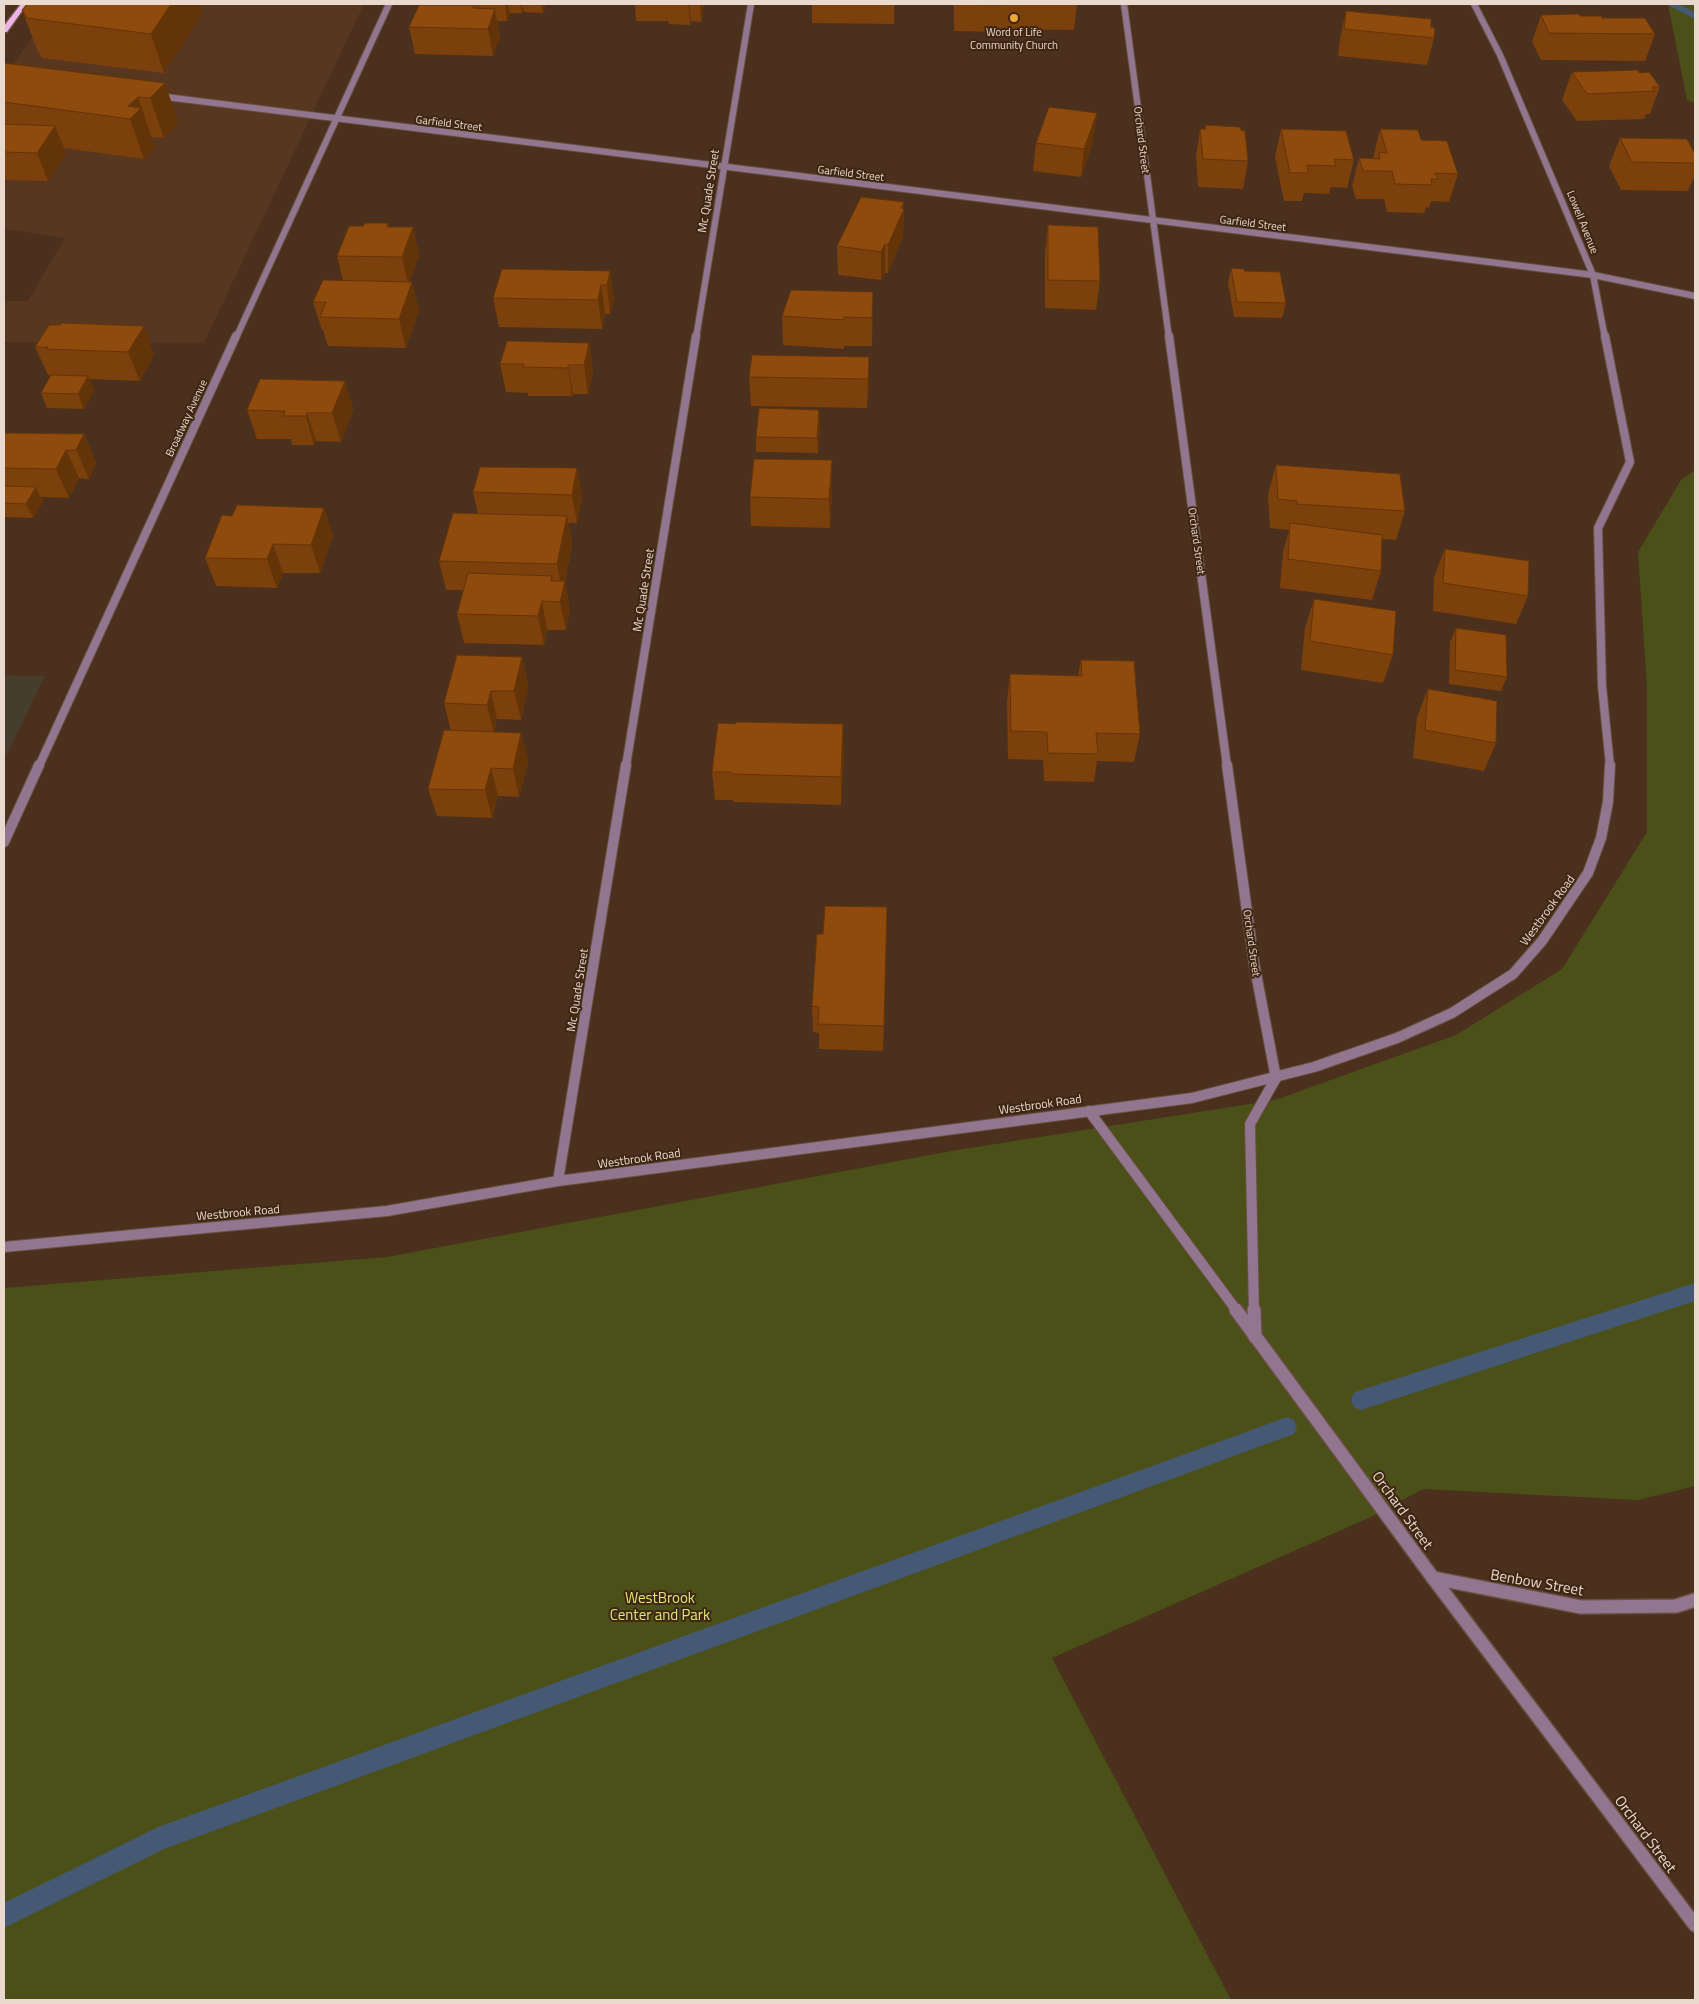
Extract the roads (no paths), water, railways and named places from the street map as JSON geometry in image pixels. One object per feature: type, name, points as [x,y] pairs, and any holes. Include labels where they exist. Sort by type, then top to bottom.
[{"type":"main road","points":[[4,30],[24,4]]},
{"type":"street","name":"Broadway Avenue","points":[[4,842],[389,4]]},
{"type":"street","name":"Mc Quade Street","points":[[558,1181],[751,4]]},
{"type":"street","name":"Orchard Street","points":[[1124,4],[1254,963],[1276,1078]]},
{"type":"street","name":"Lowell Avenue","points":[[1474,4],[1504,63],[1593,275],[1630,462]]},
{"type":"street","name":"Garfield Street","points":[[147,95],[1593,275],[1695,296]]},
{"type":"street","name":"Westbrook Road","points":[[4,1247],[388,1211],[558,1181],[1192,1098],[1314,1067],[1413,1031],[1452,1013],[1513,974],[1542,941],[1588,873],[1601,838],[1606,811],[1610,764],[1602,686],[1598,528],[1630,462]]},
{"type":"street","points":[[1255,1336],[1250,1124],[1276,1078]]},
{"type":"street","name":"Orchard Street","points":[[1089,1110],[1433,1578],[1695,1925]]},
{"type":"street","name":"Benbow Street","points":[[1433,1578],[1580,1607],[1676,1606],[1695,1600]]},
{"type":"waterway","points":[[1671,4],[1695,16]]},
{"type":"waterway","points":[[1361,1400],[1695,1292]]},
{"type":"waterway","points":[[4,1916],[158,1839],[1287,1427]]},
{"type":"place","name":"Word of Life Community Church","points":[[1014,18]]},
{"type":"park label","name":"WestBrook Center and Park","points":[[660,1606]]}]
